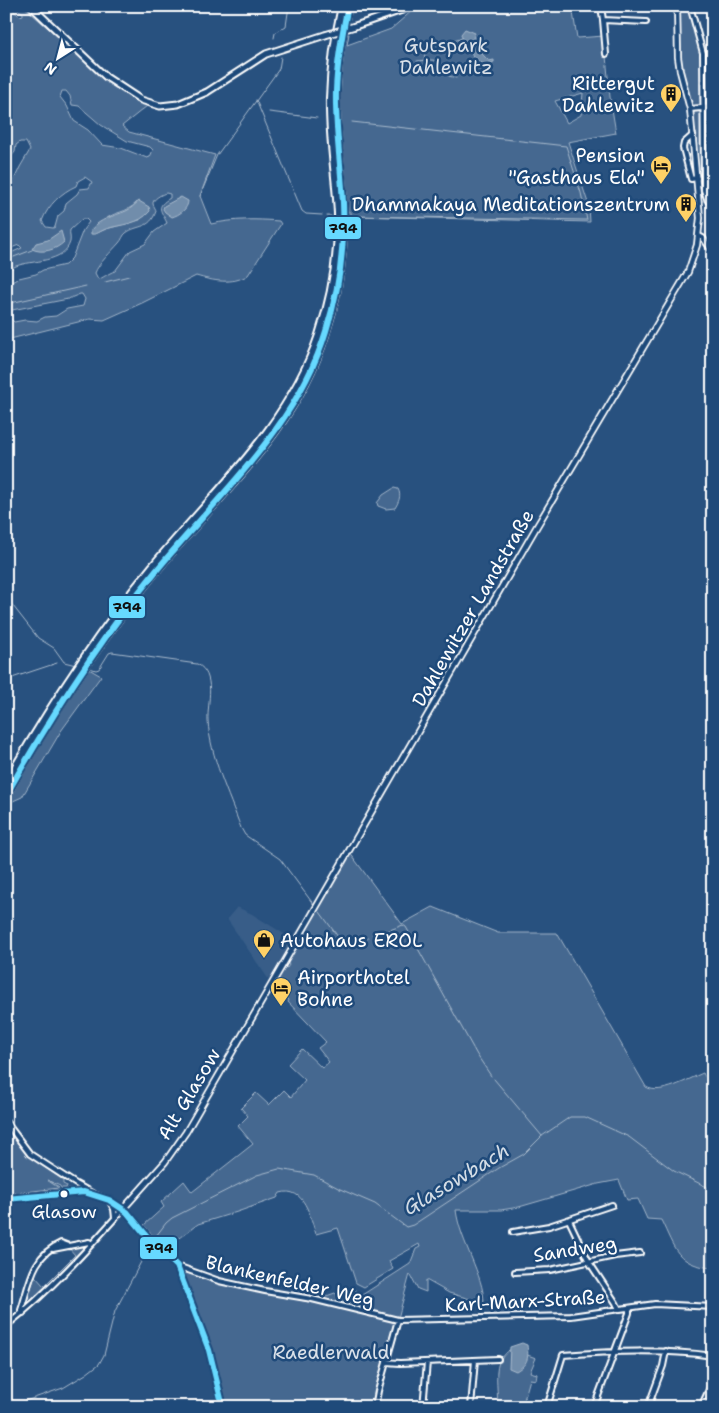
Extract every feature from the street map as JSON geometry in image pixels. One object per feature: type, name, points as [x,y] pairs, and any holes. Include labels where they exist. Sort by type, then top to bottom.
[{"type":"highway","points":[[6,783],[42,723],[152,568],[270,430],[292,396],[312,356],[329,301],[337,244],[337,206],[330,100],[334,51],[342,6]]},
{"type":"highway","points":[[85,661],[157,570],[275,432],[296,400],[316,359],[334,302],[343,244],[343,200],[336,103],[340,48],[348,6]]},
{"type":"highway","points":[[6,795],[79,670]]},
{"type":"main road","points":[[31,6],[106,77],[141,100],[160,106],[178,104],[207,92],[266,54],[414,6]]},
{"type":"street","points":[[601,6],[606,54]]},
{"type":"street","name":"Dahlewitzer Landstraße","points":[[294,946],[693,261],[699,236],[700,218],[690,109],[679,64],[677,6]]},
{"type":"street","points":[[690,6],[703,53],[704,185],[708,201]]},
{"type":"street","points":[[603,20],[646,22]]},
{"type":"street","points":[[690,109],[713,107]]},
{"type":"street","points":[[693,134],[684,143],[683,148],[691,179],[697,178]]},
{"type":"street","points":[[699,236],[703,238],[713,252]]},
{"type":"street","name":"Alt Glasow","points":[[6,1326],[66,1272],[165,1162],[186,1132],[294,946]]},
{"type":"street","points":[[6,1122],[8,1131],[30,1154],[76,1184],[124,1208],[152,1242],[177,1266],[209,1350],[223,1407]]},
{"type":"street","points":[[74,1192],[76,1184]]},
{"type":"street","points":[[6,1199],[74,1192],[94,1194]]},
{"type":"street","points":[[109,1200],[114,1209],[115,1218]]},
{"type":"street","points":[[513,1232],[550,1226],[612,1205]]},
{"type":"street","points":[[569,1220],[589,1262],[619,1309]]},
{"type":"street","points":[[23,1312],[21,1310],[33,1271],[41,1258],[61,1243],[69,1246],[89,1242],[92,1244]]},
{"type":"street","name":"Sandweg","points":[[515,1272],[550,1270],[615,1256],[640,1253]]},
{"type":"street","name":"Blankenfelder Weg","points":[[177,1266],[218,1280],[312,1299],[398,1320]]},
{"type":"street","name":"Karl-Marx-Straße","points":[[398,1320],[566,1316],[668,1304],[713,1307]]},
{"type":"street","points":[[594,1407],[629,1314],[629,1308]]},
{"type":"street","points":[[375,1407],[398,1320]]},
{"type":"street","points":[[547,1407],[563,1355],[615,1351],[666,1352],[713,1356]]},
{"type":"street","points":[[648,1407],[663,1366],[666,1352]]},
{"type":"street","points":[[386,1362],[498,1359]]},
{"type":"street","points":[[471,1407],[475,1360]]},
{"type":"street","points":[[423,1407],[427,1362]]},
{"type":"street","points":[[701,1407],[713,1381]]},
{"type":"shaded area","points":[[465,29],[475,33],[473,38],[482,44],[482,54],[489,61],[494,60],[494,62],[483,66],[474,59],[471,49],[464,44],[461,34]]},
{"type":"shaded area","points":[[181,197],[188,201],[183,211],[172,217],[165,212],[164,206]]},
{"type":"shaded area","points":[[139,201],[149,207],[150,211],[146,216],[130,223],[91,234],[91,230],[98,223],[128,210]]},
{"type":"shaded area","points":[[61,231],[64,242],[57,247],[44,251],[32,249],[36,243],[48,240]]},
{"type":"shaded area","points":[[237,907],[294,940],[269,980],[227,919]]},
{"type":"shaded area","points":[[522,1343],[527,1345],[528,1357],[523,1366],[516,1371],[509,1368],[510,1347]]},
{"type":"green space","points":[[6,6],[20,16],[23,13],[13,6],[23,6],[107,80],[147,106],[122,126],[129,132],[215,155],[200,196],[211,224],[253,220],[279,221],[281,224],[248,275],[242,278],[223,281],[196,276],[104,320],[90,319],[6,340],[6,285],[19,278],[65,265],[72,258],[83,230],[89,222],[86,219],[82,219],[70,230],[70,242],[67,249],[61,254],[47,260],[16,266],[6,273],[6,255],[22,248],[19,245],[6,250],[6,197],[30,150],[26,142],[20,142],[16,145],[15,152],[6,163]],"holes":[[[62,91],[66,91],[70,96],[72,105],[79,106],[101,125],[127,141],[150,147],[153,150],[150,157],[147,158],[121,148],[102,145],[88,130],[74,121],[67,106],[60,97]],[[85,177],[92,182],[89,188],[80,189],[66,203],[64,211],[58,216],[55,227],[46,227],[42,221],[52,204],[61,195],[76,186],[78,181]],[[162,194],[170,194],[170,198],[161,206],[161,212],[167,223],[154,232],[145,244],[130,251],[115,271],[98,279],[95,273],[99,266],[125,234],[150,221],[156,211],[153,202]],[[137,202],[140,220],[106,229],[95,234],[109,217],[133,206]],[[80,294],[85,299],[83,306],[67,309],[56,316],[45,317],[37,321],[25,320],[14,322],[10,318],[12,310],[68,299]]]},
{"type":"green space","name":"Gutspark Dahlewitz","points":[[423,6],[572,6],[577,38],[604,36],[610,97],[616,133],[568,142],[589,206],[590,222],[351,216],[351,212],[348,212],[340,102],[345,35],[349,34],[347,45],[391,29],[413,10]],"holes":[[[583,93],[581,115],[567,123],[555,101]]]},
{"type":"green space","points":[[679,6],[689,6],[701,47],[703,78],[700,78],[702,83],[700,83],[700,90],[702,90],[702,93],[700,93],[700,99],[702,99],[701,107],[692,107],[682,69]]},
{"type":"green space","points":[[695,110],[702,110],[707,201],[701,201],[693,112]]},
{"type":"green space","points":[[394,488],[398,489],[400,494],[395,508],[386,509],[378,506],[377,503],[383,495]]},
{"type":"green space","points":[[89,669],[101,676],[61,731],[22,797],[13,801],[6,810],[6,802],[26,766],[74,688]]},
{"type":"green space","name":"Raedlerwald","points":[[350,853],[402,924],[433,907],[498,933],[557,933],[646,1087],[652,1089],[667,1088],[703,1073],[713,1091],[713,1268],[701,1266],[684,1259],[674,1247],[661,1220],[647,1219],[638,1199],[627,1200],[619,1180],[598,1184],[519,1207],[501,1210],[456,1210],[462,1234],[480,1281],[484,1303],[449,1293],[426,1280],[426,1292],[418,1289],[410,1274],[374,1407],[225,1407],[206,1341],[182,1277],[184,1272],[237,1287],[309,1302],[335,1293],[340,1298],[355,1290],[362,1295],[410,1264],[416,1249],[420,1247],[419,1244],[389,1261],[393,1269],[364,1287],[356,1283],[338,1228],[316,1234],[309,1212],[301,1198],[288,1192],[280,1193],[277,1198],[198,1224],[165,1250],[144,1225],[164,1207],[161,1202],[184,1181],[192,1192],[253,1144],[238,1126],[248,1116],[241,1108],[256,1093],[269,1105],[284,1090],[291,1097],[305,1080],[288,1064],[302,1049],[322,1068],[329,1062],[318,1048],[326,1042],[288,1002],[289,1000],[273,985],[284,966],[287,968],[289,965],[287,962]]},
{"type":"green space","points":[[7,1132],[10,1133],[28,1156],[63,1180],[63,1184],[67,1186],[66,1188],[61,1188],[47,1180],[59,1188],[6,1194]]},
{"type":"green space","points":[[87,1244],[24,1309],[35,1276],[44,1286],[75,1255],[69,1248]]},
{"type":"green space","points":[[509,1350],[536,1358],[530,1372],[537,1374],[536,1380],[530,1379],[522,1407],[497,1407],[499,1362]]},
{"type":"waterway","points":[[274,38],[275,33],[286,26],[289,6]]},
{"type":"waterway","points":[[425,60],[424,48],[439,42],[462,38]]},
{"type":"waterway","points":[[200,196],[217,155],[279,69],[281,57]]},
{"type":"waterway","points":[[417,61],[436,61],[449,76],[456,78]]},
{"type":"waterway","points":[[467,73],[472,70],[477,61]]},
{"type":"waterway","points":[[256,100],[302,211],[306,214],[322,215]]},
{"type":"waterway","points":[[269,112],[317,118]]},
{"type":"waterway","points":[[351,216],[587,220],[581,193],[566,146],[352,122]]},
{"type":"waterway","points":[[6,260],[32,250]]},
{"type":"waterway","points":[[105,282],[129,276]]},
{"type":"waterway","points":[[6,304],[86,286]]},
{"type":"waterway","points":[[6,597],[38,638],[54,648],[64,662],[76,665]]},
{"type":"waterway","points":[[87,667],[99,669],[109,653],[112,652],[197,664],[203,669],[207,675],[210,690],[208,721],[212,748],[241,828],[245,835],[280,859],[314,905]]},
{"type":"waterway","points":[[6,680],[57,663]]},
{"type":"waterway","points":[[320,912],[341,941],[346,944],[368,938]]},
{"type":"waterway","points":[[374,936],[403,925],[406,927],[477,1055],[491,1076]]},
{"type":"waterway","points":[[494,1079],[542,1136]]},
{"type":"waterway","name":"Glasowbach","points":[[153,1240],[172,1218],[257,1175],[279,1169],[314,1175],[375,1204],[406,1227],[413,1225],[499,1168],[524,1154],[542,1136],[570,1117],[585,1117],[629,1137],[674,1171],[713,1190]]},
{"type":"waterway","name":"Glasowbach","points":[[8,1407],[63,1388],[99,1364],[104,1355],[115,1311],[151,1243]]},
{"type":"transit line","name":"794","points":[[6,795],[40,736],[95,651],[156,571],[276,430],[296,399],[313,366],[331,315],[338,284],[342,252],[343,203],[337,133],[336,91],[337,69],[348,6]]},
{"type":"transit line","name":"794","points":[[6,1199],[84,1192],[109,1200],[127,1212],[150,1240],[177,1266],[209,1350],[223,1407]]},
{"type":"place","name":"Rittergut Dahlewitz","points":[[671,113]]},
{"type":"place","name":"Pension \"Gasthaus Ela\"","points":[[661,185]]},
{"type":"place","name":"Dhammakaya Meditationszentrum","points":[[686,223]]},
{"type":"place","name":"Autohaus EROL","points":[[264,959]]},
{"type":"place","name":"Airporthotel Bohne","points":[[281,1007]]},
{"type":"place","name":"Glasow","points":[[64,1194]]}]
